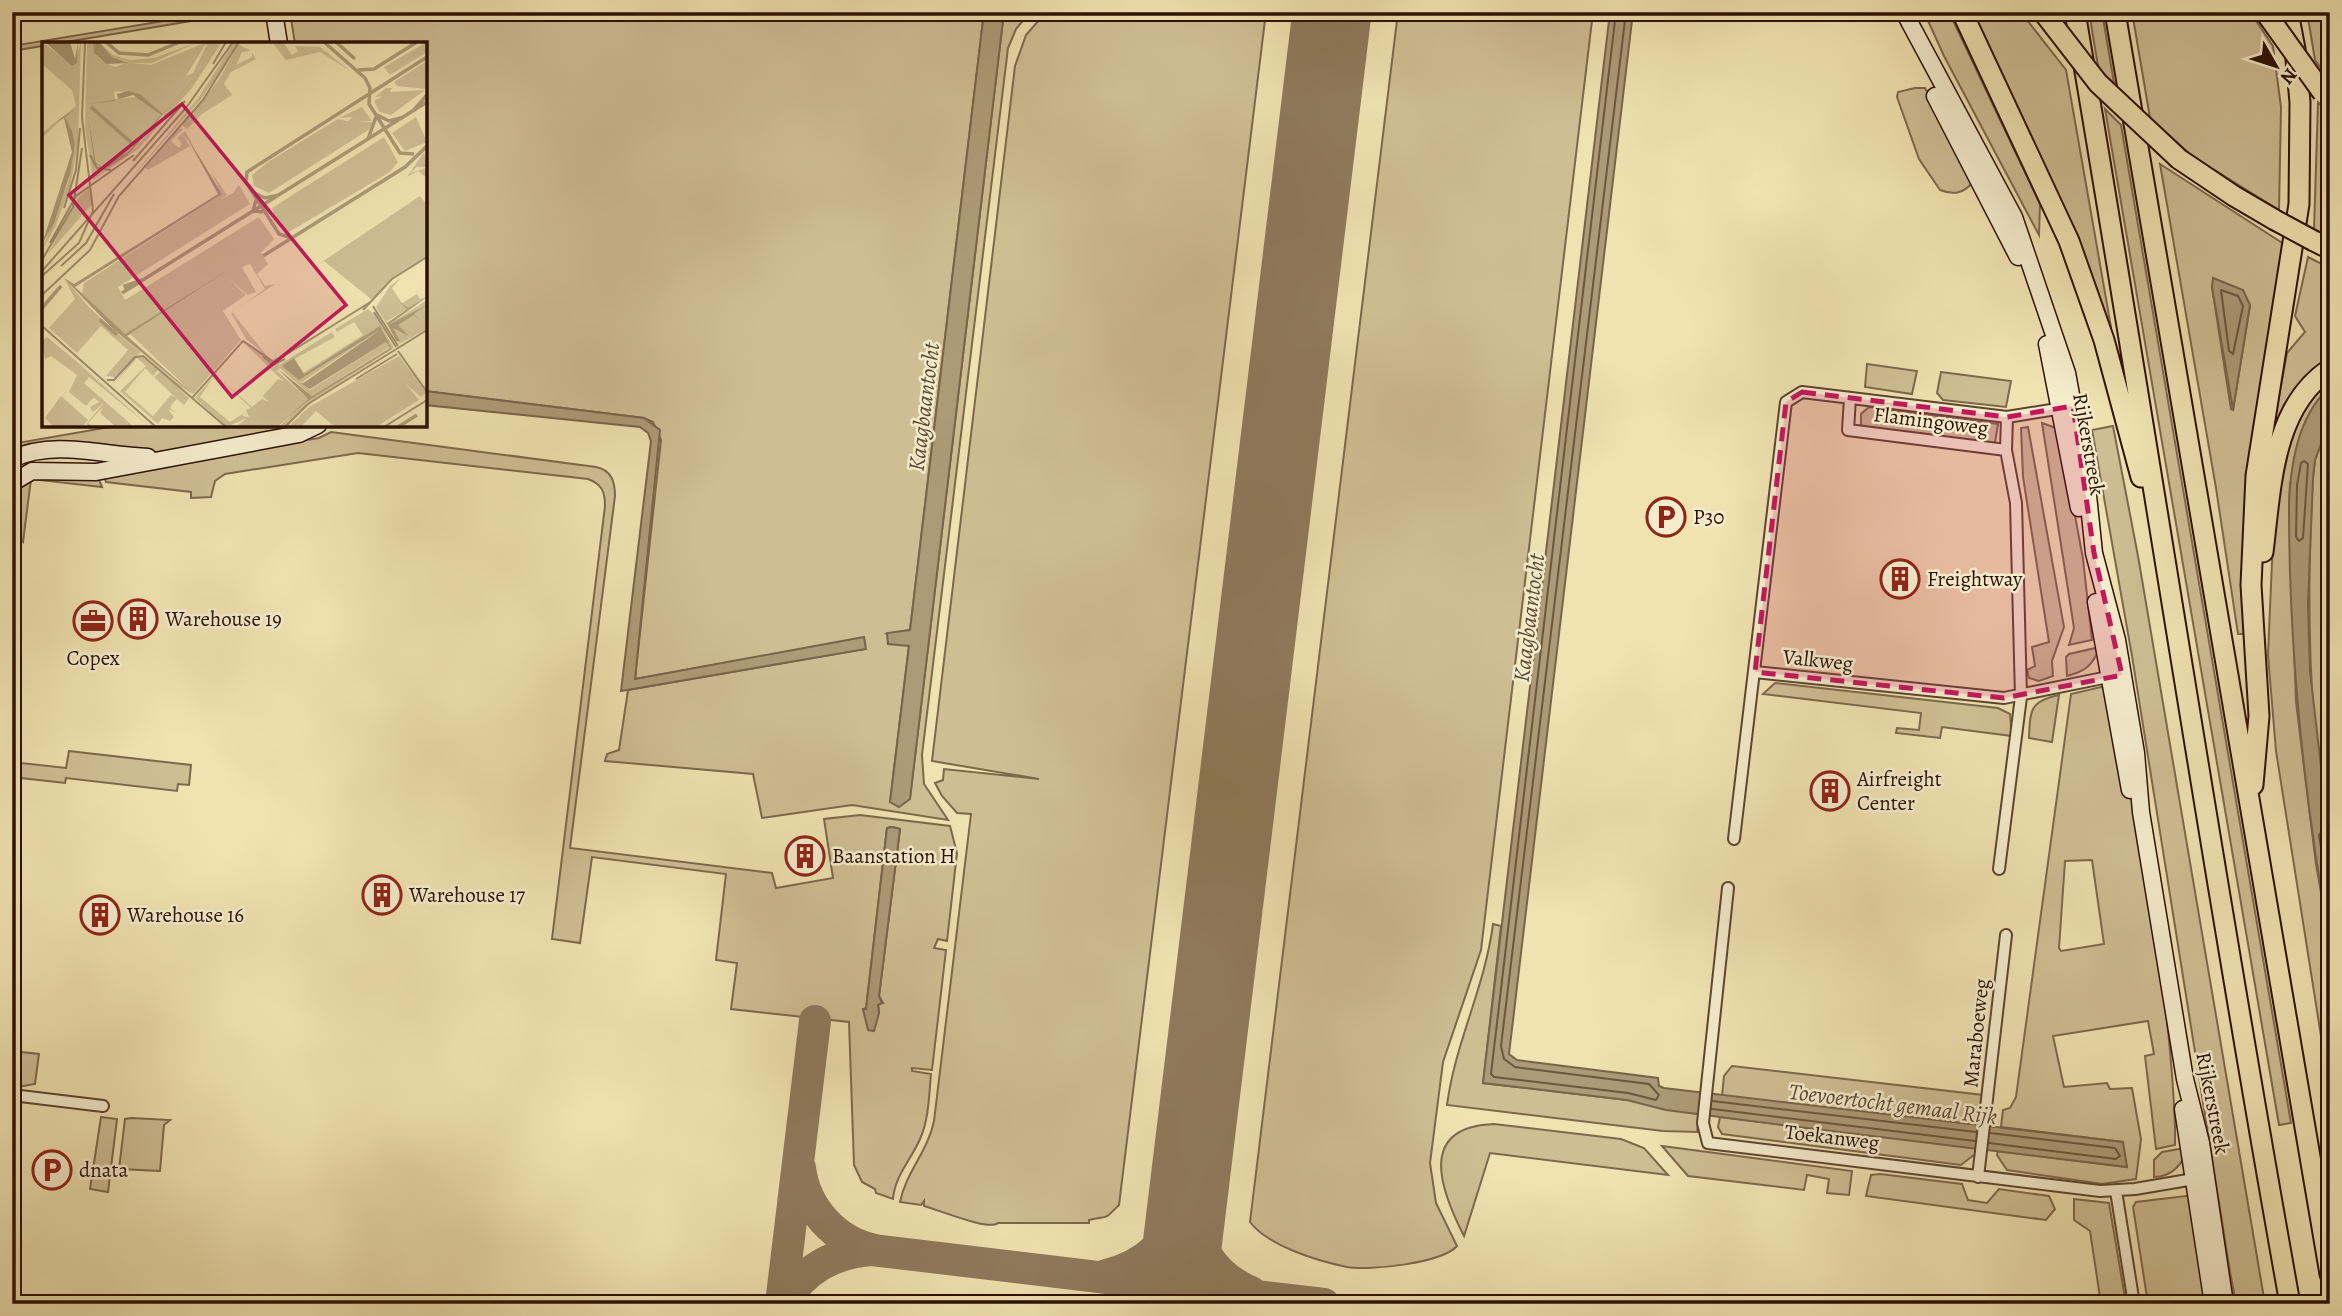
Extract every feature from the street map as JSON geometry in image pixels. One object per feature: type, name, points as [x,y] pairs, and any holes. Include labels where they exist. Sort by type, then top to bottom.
[{"type":"highway","points":[[1962,12],[2069,241],[2104,340],[2164,561]]},
{"type":"highway","points":[[2043,12],[2098,83],[2179,159],[2234,197],[2322,245]]},
{"type":"highway","points":[[2075,12],[2136,368],[2164,561],[2290,1304]]},
{"type":"highway","points":[[2115,12],[2330,1274]]},
{"type":"highway","points":[[2265,12],[2326,97]]},
{"type":"highway","points":[[2251,814],[2259,716],[2250,585],[2256,476],[2299,204],[2300,102],[2288,12]]},
{"type":"highway","points":[[2252,629],[2281,438],[2291,413],[2306,388],[2330,369]]},
{"type":"street","points":[[274,12],[279,42]]},
{"type":"street","name":"Rijkerstreek","points":[[1893,12],[2016,251],[2068,408],[2200,1178],[2225,1304]]},
{"type":"street","name":"Rijkerstreek","points":[[1904,12],[2014,217],[2067,373],[2068,408]]},
{"type":"street","name":"Flamingoweg","points":[[1802,391],[2007,416],[2068,408]]},
{"type":"street","name":"Valkweg","points":[[1802,391],[1786,402],[1755,672],[1976,697],[2021,696],[2116,676]]},
{"type":"street","name":"Flamingoweg","points":[[1850,398],[1848,430],[2006,450],[2007,416]]},
{"type":"street","points":[[12,483],[32,471],[89,472],[299,434],[314,427]]},
{"type":"street","points":[[12,459],[32,452],[74,450],[165,457]]},
{"type":"street","points":[[1999,869],[2021,696],[2016,503],[2006,450]]},
{"type":"street","points":[[1734,839],[1755,672]]},
{"type":"street","name":"Toekanweg","points":[[1728,888],[1703,1123],[1708,1143],[1978,1177],[2116,1191],[2200,1178]]},
{"type":"street","name":"Maraboeweg","points":[[1978,1177],[2006,935]]},
{"type":"street","points":[[12,1095],[103,1106]]},
{"type":"street","name":"Rijkerstreek","points":[[2200,1178],[2213,1304]]},
{"type":"street","points":[[2116,1191],[2134,1304]]},
{"type":"highlighted area","points":[[1802,392],[2007,417],[2073,406],[2094,553],[2122,675],[2004,698],[1755,672],[1786,402]]},
{"type":"shaded area","points":[[218,12],[245,12],[66,42],[42,42],[42,46],[12,51],[12,46]]},
{"type":"shaded area","points":[[290,12],[984,12],[910,630],[887,634],[909,645],[890,802],[910,798],[1004,12],[1030,12],[1016,29],[1008,48],[922,755],[924,784],[948,820],[852,805],[762,818],[753,774],[605,761],[607,754],[619,750],[628,690],[865,649],[864,638],[635,679],[661,440],[653,422],[644,418],[427,391],[427,42],[295,42]]},
{"type":"shaded area","points":[[1046,12],[1266,12],[1119,1205],[1108,1215],[1089,1220],[1089,1223],[993,1225],[924,1206],[924,1201],[921,1205],[900,1202],[934,1121],[971,814],[957,813],[935,783],[943,780],[944,769],[1039,779],[932,761],[1015,66],[1026,35]]},
{"type":"shaded area","points":[[1398,12],[1593,12],[1481,950],[1443,1062],[1430,1163],[1436,1203],[1457,1246],[1449,1252],[1422,1261],[1388,1267],[1358,1268],[1294,1251],[1258,1231],[1250,1222]]},
{"type":"shaded area","points":[[1924,12],[1949,12],[2040,204],[2039,235],[1944,56]]},
{"type":"shaded area","points":[[1970,12],[2026,12],[2029,18],[2027,20],[2066,70],[2111,327],[2108,328]]},
{"type":"shaded area","points":[[2089,12],[2102,12],[2115,89],[2099,72]]},
{"type":"shaded area","points":[[2132,12],[2250,12],[2273,46],[2281,107],[2279,210],[2192,156],[2150,118]]},
{"type":"shaded area","points":[[2307,12],[2330,12],[2330,80],[2315,60]]},
{"type":"shaded area","points":[[1925,88],[1972,183],[1961,191],[1949,193],[1940,190],[1919,159],[1897,97],[1898,92]]},
{"type":"shaded area","points":[[2318,102],[2330,117],[2330,238],[2314,230]]},
{"type":"shaded area","points":[[2105,109],[2121,125],[2291,1123],[2279,1125]]},
{"type":"shaded area","points":[[2160,164],[2287,246],[2245,634],[2238,634],[2216,488]],"holes":[[[2212,287],[2250,305],[2233,410]]]},
{"type":"shaded area","points":[[2308,257],[2330,268],[2330,364],[2284,419],[2275,418],[2287,353],[2305,332],[2295,316]]},
{"type":"shaded area","points":[[1867,364],[1917,371],[1912,394],[1865,387]]},
{"type":"shaded area","points":[[1941,372],[2011,381],[2006,407],[1943,400],[1937,393]]},
{"type":"shaded area","points":[[2330,374],[2330,387],[2322,393],[2290,483],[2289,507],[2296,702],[2316,864],[2330,943],[2330,1093],[2276,751],[2268,655],[2274,516],[2294,414]]},
{"type":"shaded area","points":[[1869,407],[1998,424],[1995,443],[1861,427],[1861,414]]},
{"type":"shaded area","points":[[2330,420],[2330,843],[2313,707],[2310,570],[2315,460]]},
{"type":"shaded area","points":[[2042,423],[2059,429],[2083,559],[2092,640],[2069,645],[2074,628]]},
{"type":"shaded area","points":[[2113,426],[2138,556],[2265,1304],[2236,1304],[2230,1272],[2132,656],[2092,430]]},
{"type":"shaded area","points":[[110,427],[292,427],[278,432],[159,452],[12,454],[12,444]]},
{"type":"shaded area","points":[[2028,427],[2064,627],[2052,661],[2053,676],[2039,681],[2029,678],[2027,670],[2035,666],[2032,647],[2049,642],[2023,477],[2021,428]]},
{"type":"shaded area","points":[[331,432],[596,467],[611,477],[615,496],[570,848],[772,873],[776,888],[833,878],[824,819],[860,815],[950,826],[957,853],[947,941],[938,939],[934,948],[946,950],[932,1070],[912,1068],[912,1071],[931,1074],[927,1115],[920,1139],[897,1182],[893,1199],[876,1193],[875,1189],[862,1182],[854,1165],[849,1022],[731,1009],[737,963],[716,960],[726,874],[592,857],[580,943],[552,939],[605,506],[600,486],[588,479],[358,453],[225,474],[215,481],[211,497],[191,498],[191,492],[106,482],[103,474],[319,438]],"holes":[[[887,828],[900,829],[879,996],[883,1003],[878,1004],[879,1012],[874,1025],[869,1025],[863,1009],[866,1008]]]},
{"type":"shaded area","points":[[52,475],[97,475],[102,487],[31,479]]},
{"type":"shaded area","points":[[31,479],[23,542],[12,533],[12,491]]},
{"type":"shaded area","points":[[2100,647],[2088,667],[2067,676],[2066,657],[2069,654]]},
{"type":"shaded area","points":[[1775,683],[1998,708],[2010,714],[2012,736],[1942,727],[1940,738],[1896,733],[1897,728],[1919,730],[1921,713],[1763,694]]},
{"type":"shaded area","points":[[2101,687],[2106,689],[2114,704],[2152,914],[2172,1073],[2175,1145],[2156,1149],[2145,1056],[2154,1054],[2148,1021],[2053,1036],[2064,1087],[2107,1083],[2110,1089],[2132,1088],[2141,1139],[2136,1179],[2102,1184],[2007,1170],[1997,1155],[1998,1151],[2127,1167],[2122,1142],[2001,1127],[2003,1110],[2010,1108],[2016,1097],[2071,694]],"holes":[[[2092,860],[2104,944],[2061,951],[2059,948],[2065,861]]]},
{"type":"shaded area","points":[[2059,695],[2052,742],[2029,738],[2034,708],[2042,700]]},
{"type":"shaded area","points":[[69,751],[191,765],[189,785],[178,784],[177,791],[66,778],[65,783],[12,777],[12,762],[66,768]]},
{"type":"shaded area","points":[[1493,924],[1501,926],[1483,1083],[1627,1100],[1699,1114],[1697,1132],[1663,1131],[1447,1105],[1456,1059],[1484,970]]},
{"type":"shaded area","points":[[12,1051],[39,1054],[35,1084],[12,1088]]},
{"type":"shaded area","points":[[1732,1066],[1983,1095],[1979,1125],[1722,1096],[1724,1076]]},
{"type":"shaded area","points":[[101,1117],[117,1119],[108,1192],[90,1189]]},
{"type":"shaded area","points":[[1720,1117],[1976,1148],[1975,1154],[1961,1165],[1722,1134],[1718,1127]]},
{"type":"shaded area","points":[[125,1119],[170,1120],[164,1125],[160,1171],[119,1169]]},
{"type":"shaded area","points":[[1494,1124],[1621,1139],[1644,1148],[1668,1175],[1490,1153],[1464,1236],[1443,1181],[1441,1164],[1444,1148],[1453,1136],[1470,1128]]},
{"type":"shaded area","points":[[1662,1146],[1852,1171],[1849,1195],[1827,1193],[1829,1179],[1807,1175],[1804,1190],[1688,1176]]},
{"type":"shaded area","points":[[2185,1148],[2183,1159],[2176,1168],[2166,1175],[2154,1177],[2154,1160],[2162,1152]]},
{"type":"shaded area","points":[[1871,1175],[1962,1184],[1968,1200],[1987,1203],[1999,1189],[2049,1196],[2055,1209],[2046,1220],[1866,1196]]},
{"type":"shaded area","points":[[2194,1195],[2207,1304],[2148,1304],[2133,1207],[2136,1202]]},
{"type":"shaded area","points":[[2074,1199],[2109,1203],[2126,1304],[2101,1304],[2090,1231],[2074,1220]]},
{"type":"water","points":[[984,12],[1004,12],[910,799],[899,807],[890,802],[909,646],[888,644],[887,633],[910,630]]},
{"type":"water","points":[[1610,12],[1633,12],[1509,1054],[1517,1060],[1658,1078],[1659,1086],[1664,1088],[2123,1142],[2127,1167],[1666,1110],[1627,1100],[1483,1083]]},
{"type":"water","points":[[2213,278],[2243,290],[2250,305],[2233,410],[2212,287]]},
{"type":"water","points":[[2330,387],[2330,420],[2315,460],[2313,478],[2308,603],[2310,672],[2330,843],[2330,943],[2300,726],[2292,617],[2289,507],[2291,475],[2303,427],[2310,412]]},
{"type":"water","points":[[427,391],[644,418],[660,430],[635,679],[864,637],[866,649],[621,691],[651,441],[648,433],[640,427],[427,405]]},
{"type":"water","points":[[887,828],[900,829],[879,996],[882,1003],[878,1005],[879,1013],[874,1031],[868,1030],[863,1009],[866,1009]]},
{"type":"taxiway","points":[[1326,62],[1332,39],[1348,12]]},
{"type":"taxiway","points":[[781,1304],[815,1021]]},
{"type":"taxiway","points":[[800,1168],[808,1197],[824,1221],[847,1239],[875,1250]]},
{"type":"taxiway","points":[[1188,1199],[1195,1229],[1206,1255],[1225,1276],[1251,1292]]},
{"type":"taxiway","points":[[1106,1275],[1135,1265],[1157,1248],[1174,1226],[1188,1199]]},
{"type":"taxiway","points":[[785,1304],[800,1282],[821,1265],[845,1254],[872,1250],[1324,1304]]},
{"type":"runway","points":[[1175,1304],[1332,12]]},
{"type":"place","name":"P30","points":[[1666,517]]},
{"type":"place","name":"Freightway","points":[[1900,579]]},
{"type":"place","name":"Warehouse 19","points":[[138,619]]},
{"type":"place","name":"Copex","points":[[93,621]]},
{"type":"place","name":"Airfreight Center","points":[[1830,791]]},
{"type":"place","name":"Baanstation H","points":[[805,856]]},
{"type":"place","name":"Warehouse 17","points":[[382,895]]},
{"type":"place","name":"Warehouse 16","points":[[100,915]]},
{"type":"place","name":"dnata","points":[[52,1170]]},
{"type":"water label","name":"Kaagbaantocht","points":[[924,407]]},
{"type":"water label","name":"Kaagbaantocht","points":[[1529,618]]},
{"type":"water label","name":"Toevoertocht gemaal Rijk","points":[[1893,1104]]}]
